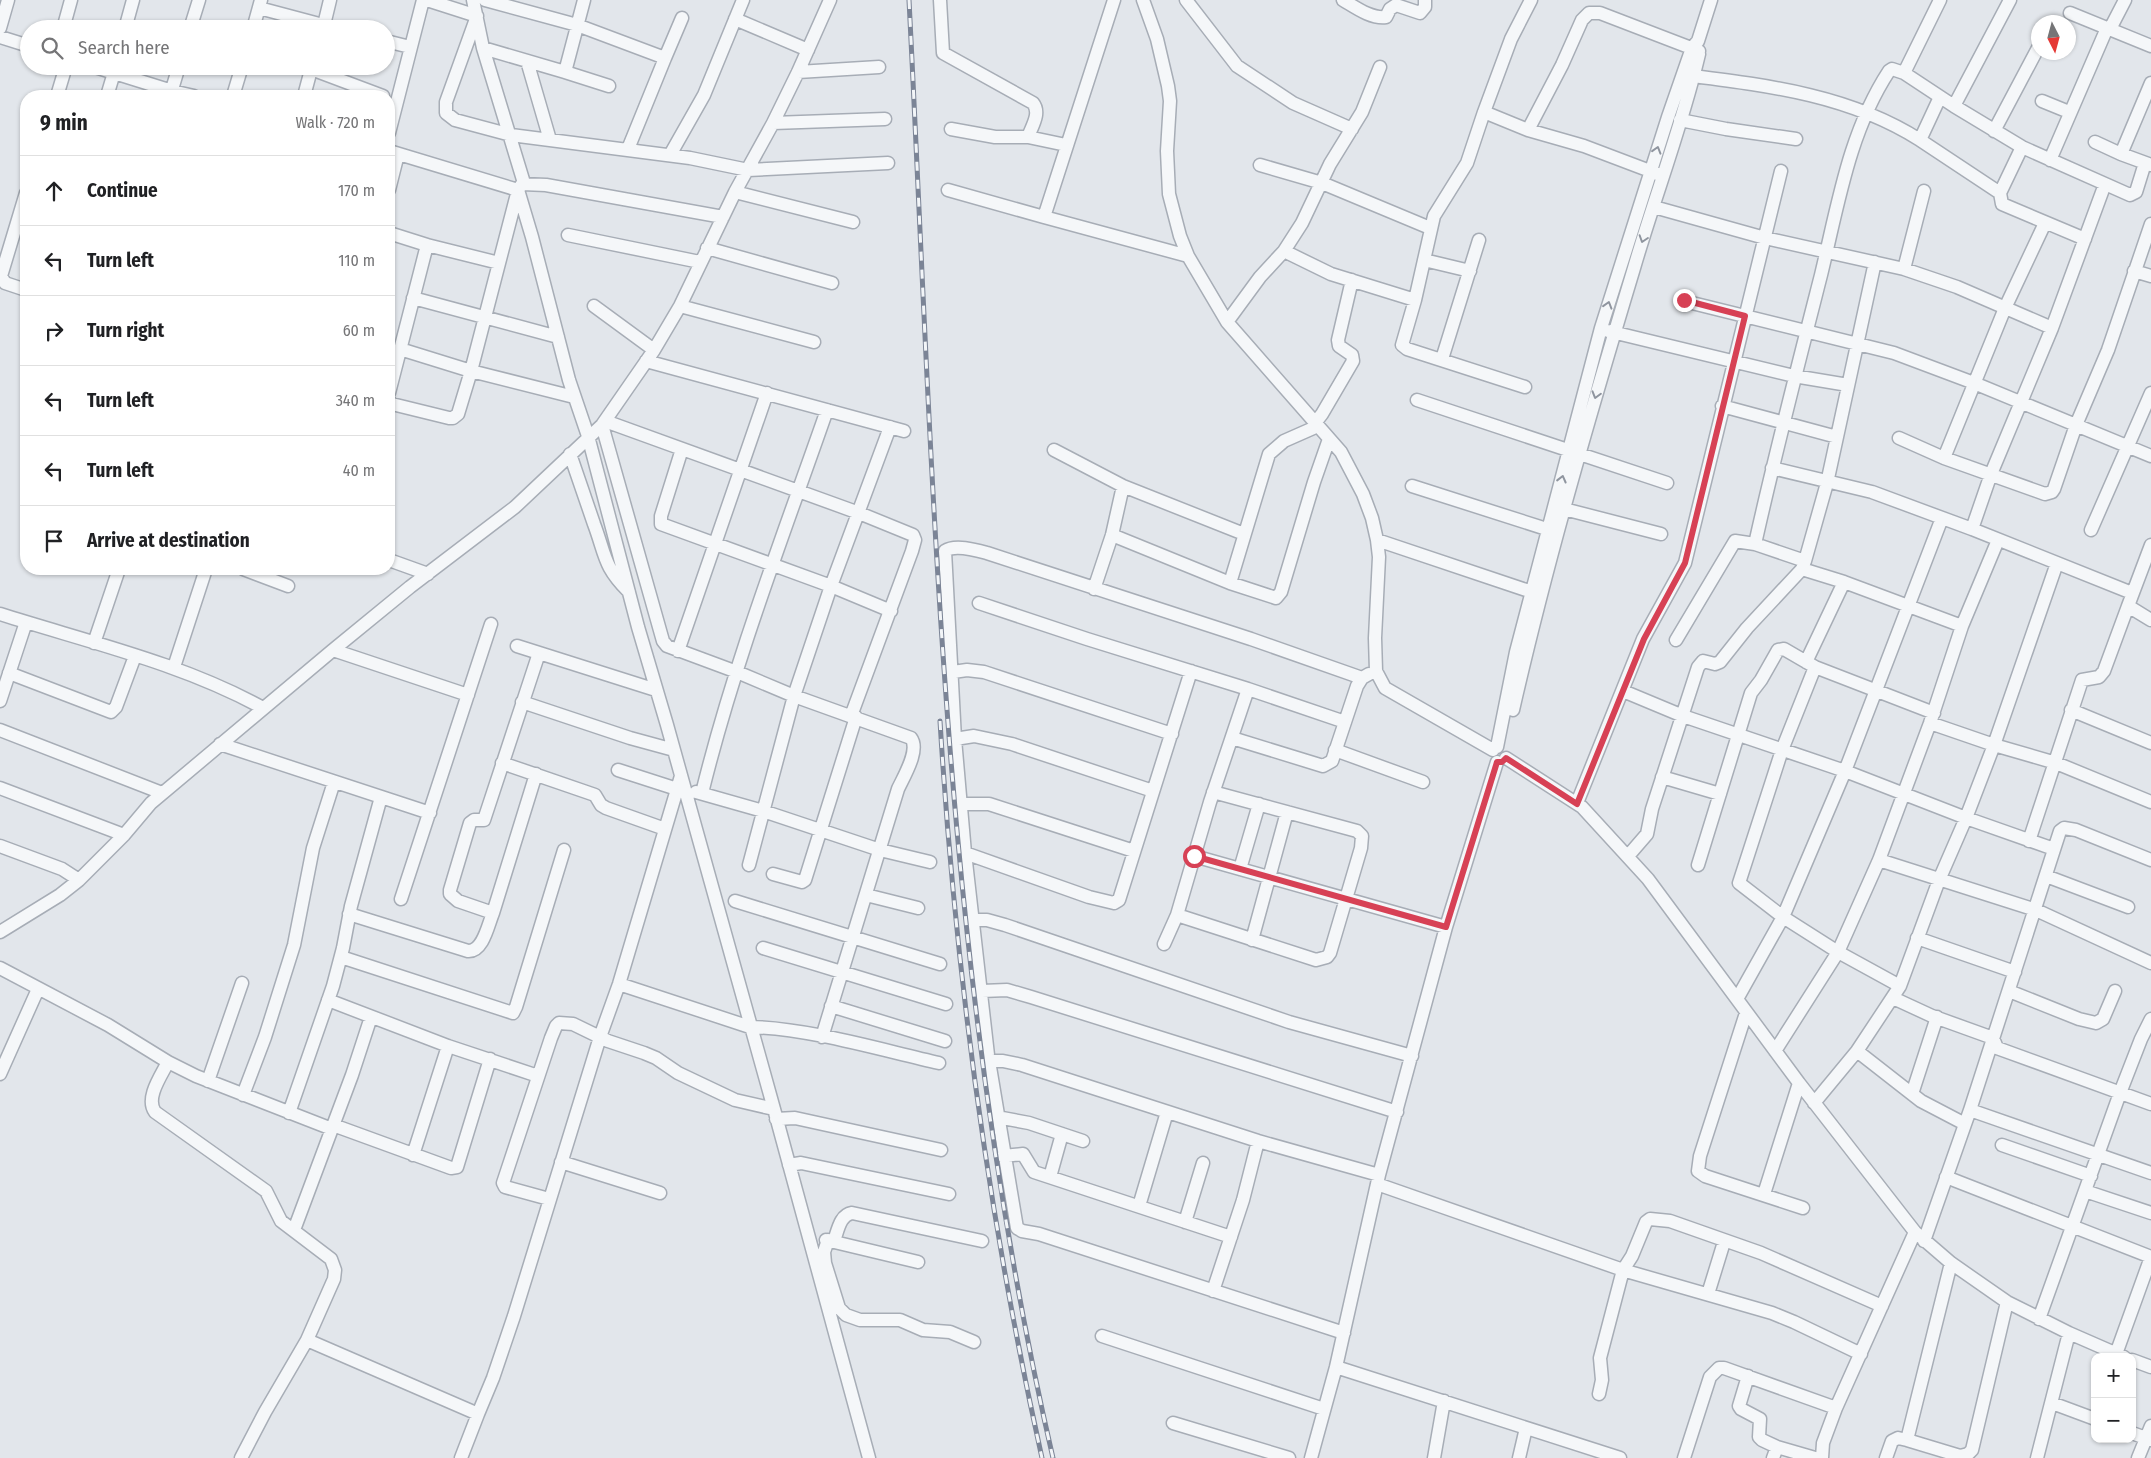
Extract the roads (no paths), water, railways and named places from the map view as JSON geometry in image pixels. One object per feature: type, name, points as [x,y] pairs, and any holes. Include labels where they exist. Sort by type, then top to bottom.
[{"type":"street","points":[[0,28],[8,0]]},
{"type":"street","points":[[65,20],[71,0]]},
{"type":"street","points":[[127,20],[133,0]]},
{"type":"street","points":[[193,20],[199,0]]},
{"type":"street","points":[[326,20],[330,0]]},
{"type":"street","points":[[395,93],[423,0]]},
{"type":"street","points":[[427,0],[477,16]]},
{"type":"street","points":[[474,0],[483,48],[511,135],[532,237],[574,398],[597,429],[663,641],[667,646],[678,651],[737,672],[794,696],[912,738],[914,743],[914,748],[898,789],[822,1037]]},
{"type":"street","points":[[485,0],[516,4],[665,58]]},
{"type":"street","points":[[565,72],[584,0]]},
{"type":"street","points":[[670,155],[704,95],[743,0]]},
{"type":"street","points":[[0,932],[60,895],[79,880],[124,835],[136,818],[162,794],[333,650],[515,507],[597,429],[646,362],[680,306],[734,192],[748,170],[798,72],[830,0]]},
{"type":"street","points":[[940,0],[943,53],[1033,103],[1037,114],[1028,137]]},
{"type":"street","points":[[1044,217],[1114,0]]},
{"type":"street","points":[[1143,0],[1157,39],[1168,86],[1170,118],[1167,151],[1169,194],[1180,236],[1188,256],[1227,322],[1341,452],[1363,494],[1377,540],[1379,557],[1375,638],[1376,671],[1384,688],[1499,753],[1577,804],[1628,856],[1653,886],[1798,1083],[1919,1236],[1951,1263],[2007,1302],[2039,1319],[2115,1353]]},
{"type":"street","points":[[1186,0],[1237,66],[1293,103],[1352,129]]},
{"type":"street","points":[[1342,0],[1371,15],[1383,18],[1386,17],[1390,8],[1396,5],[1420,14],[1425,7],[1425,0]]},
{"type":"street","points":[[1525,387],[1407,349],[1402,345],[1416,300],[1430,228],[1439,205],[1463,170],[1470,156],[1510,39],[1531,0]]},
{"type":"street","points":[[1311,1458],[1344,1333],[1378,1180],[1446,927],[1499,753],[1516,652],[1536,593],[1583,421],[1601,328],[1650,172],[1697,47],[1711,0]]},
{"type":"street","points":[[1904,72],[1940,0]]},
{"type":"street","points":[[1954,106],[2010,0]]},
{"type":"street","points":[[2050,160],[2069,112],[2125,0]]},
{"type":"street","points":[[256,20],[260,4],[305,20]]},
{"type":"street","points":[[1528,130],[1562,65],[1582,20],[1589,13],[1600,12],[1697,47]]},
{"type":"street","points":[[2070,13],[2151,46]]},
{"type":"street","points":[[477,16],[446,102],[446,113],[455,120],[511,135],[670,155],[748,170],[888,163]]},
{"type":"street","points":[[628,149],[682,18]]},
{"type":"street","points":[[735,19],[808,50]]},
{"type":"street","points":[[0,37],[20,43]]},
{"type":"street","points":[[395,43],[410,47]]},
{"type":"street","points":[[1583,421],[1614,333],[1654,207],[1693,76],[1697,47]]},
{"type":"street","points":[[483,48],[609,86]]},
{"type":"street","points":[[1994,131],[2032,60]]},
{"type":"street","points":[[527,61],[550,140]]},
{"type":"street","points":[[798,72],[879,67]]},
{"type":"street","points":[[1227,322],[1260,277],[1284,251],[1307,215],[1330,164],[1362,112],[1380,67]]},
{"type":"street","points":[[1755,544],[1794,376],[1807,331],[1843,182],[1865,113],[1889,70],[1904,72],[1954,106],[2022,147],[2130,195],[2134,194],[2148,164],[2096,142]]},
{"type":"street","points":[[59,90],[63,75]]},
{"type":"street","points":[[109,90],[113,75]]},
{"type":"street","points":[[127,75],[162,90]]},
{"type":"street","points":[[172,90],[176,75]]},
{"type":"street","points":[[235,90],[239,75]]},
{"type":"street","points":[[306,90],[309,75]]},
{"type":"street","points":[[329,75],[368,90]]},
{"type":"street","points":[[1693,76],[1766,85],[1818,96],[1865,113],[1899,127],[2000,193]]},
{"type":"street","points":[[2122,154],[2151,83]]},
{"type":"street","points":[[1920,140],[1940,97]]},
{"type":"street","points":[[2042,101],[2069,112]]},
{"type":"street","points":[[1484,112],[1528,130],[1584,146],[1663,176]]},
{"type":"street","points":[[773,123],[885,119]]},
{"type":"street","points":[[1680,120],[1796,139]]},
{"type":"street","points":[[951,129],[995,137],[1028,137],[1066,146]]},
{"type":"street","points":[[2022,147],[2000,193],[2002,204],[2086,239]]},
{"type":"street","points":[[395,154],[521,187],[546,185],[723,216]]},
{"type":"street","points":[[1260,165],[1322,183],[1430,228]]},
{"type":"street","points":[[1577,804],[1644,639],[1685,563],[1781,171]]},
{"type":"street","points":[[1972,529],[1991,474],[2052,328],[2105,184]]},
{"type":"street","points":[[395,405],[453,418],[460,411],[472,371],[484,317],[521,187]]},
{"type":"street","points":[[948,190],[1188,256]]},
{"type":"street","points":[[1904,269],[1924,191]]},
{"type":"street","points":[[734,192],[853,222]]},
{"type":"street","points":[[1654,207],[1764,238],[1904,269],[1957,287],[2052,328]]},
{"type":"street","points":[[20,213],[1,276],[5,283],[20,288]]},
{"type":"street","points":[[1944,458],[2005,308],[2045,223]]},
{"type":"street","points":[[1899,438],[1944,458],[2042,493],[2052,492],[2076,425],[2108,350],[2151,224]]},
{"type":"street","points":[[395,235],[499,263]]},
{"type":"street","points":[[568,235],[700,262]]},
{"type":"street","points":[[1442,359],[1479,240]]},
{"type":"street","points":[[395,362],[427,245]]},
{"type":"street","points":[[708,248],[832,282]]},
{"type":"street","points":[[1284,251],[1331,274],[1416,300]]},
{"type":"street","points":[[1424,260],[1470,271]]},
{"type":"street","points":[[1628,856],[1647,834],[1652,809],[1662,777],[1695,674],[1702,662],[1706,661],[1715,664],[1720,662],[1747,628],[1803,565],[1837,436],[1875,262]]},
{"type":"street","points":[[2134,271],[2151,276]]},
{"type":"street","points":[[1230,583],[1269,454],[1284,440],[1316,425],[1353,362],[1352,355],[1340,346],[1338,340],[1352,280]]},
{"type":"street","points":[[413,298],[558,337]]},
{"type":"street","points":[[1684,300],[1894,353],[1974,383],[2151,456]]},
{"type":"street","points":[[594,306],[654,350]]},
{"type":"street","points":[[680,306],[814,342]]},
{"type":"street","points":[[1601,328],[1614,333],[1734,360],[1794,376],[1848,385]]},
{"type":"street","points":[[400,349],[472,371],[574,398]]},
{"type":"street","points":[[646,362],[904,431]]},
{"type":"street","points":[[2091,530],[2151,393]]},
{"type":"street","points":[[678,651],[739,470],[767,394]]},
{"type":"street","points":[[1417,400],[1667,483]]},
{"type":"street","points":[[1722,406],[1837,436]]},
{"type":"street","points":[[461,1458],[499,1361],[600,1037],[619,984],[665,829],[690,792],[737,672],[827,410]]},
{"type":"street","points":[[749,865],[794,696],[831,586],[890,427]]},
{"type":"street","points":[[597,429],[682,449],[859,513],[911,533],[914,537],[912,551],[854,716],[806,880],[802,882],[773,874]]},
{"type":"street","points":[[597,429],[629,592],[681,776],[690,792],[779,1116],[821,1240],[839,1308],[846,1315],[860,1320],[900,1320],[923,1330],[950,1332],[974,1342]]},
{"type":"street","points":[[1112,535],[1230,583],[1272,598],[1279,595],[1329,439]]},
{"type":"street","points":[[682,449],[660,522],[665,526],[831,586],[891,611]]},
{"type":"street","points":[[1054,450],[1123,486],[1244,534]]},
{"type":"street","points":[[1553,531],[1564,509],[1575,451]]},
{"type":"street","points":[[570,454],[596,530],[602,554],[614,577],[629,592]]},
{"type":"street","points":[[1772,468],[1872,492],[2057,563],[2130,600],[2151,620]]},
{"type":"street","points":[[1094,589],[1112,535],[1123,486]]},
{"type":"street","points":[[1412,486],[1553,531]]},
{"type":"street","points":[[1564,509],[1661,534]]},
{"type":"street","points":[[1737,999],[1783,917],[1844,771],[1942,518]]},
{"type":"street","points":[[1377,540],[1536,593]]},
{"type":"street","points":[[1775,1051],[1838,952],[1879,860],[1932,718],[1962,626],[1998,540]]},
{"type":"street","points":[[1676,640],[1735,541],[1755,544],[1844,582],[1962,626]]},
{"type":"street","points":[[2029,841],[2082,680],[2099,677],[2104,672],[2151,545]]},
{"type":"street","points":[[1344,1333],[1018,1230],[1014,1223],[989,1061],[960,804],[955,739],[953,672],[944,560],[946,549],[957,548],[987,553],[1251,639],[1362,678]]},
{"type":"street","points":[[395,562],[428,574]]},
{"type":"street","points":[[1814,1103],[1858,1051],[1900,986],[1939,880],[1966,818],[1994,745],[2057,563]]},
{"type":"street","points":[[94,643],[117,575]]},
{"type":"street","points":[[174,668],[204,575]]},
{"type":"street","points":[[259,575],[288,586]]},
{"type":"street","points":[[1844,582],[1811,665],[1739,882],[1741,886],[1783,917],[1838,952],[1900,986]]},
{"type":"street","points":[[979,602],[1248,688],[1345,722]]},
{"type":"street","points":[[0,614],[174,668],[215,684],[262,708]]},
{"type":"street","points":[[0,701],[26,622]]},
{"type":"street","points":[[400,899],[491,624]]},
{"type":"street","points":[[517,646],[656,690]]},
{"type":"street","points":[[1698,865],[1751,694],[1778,650],[1784,649],[1811,665],[1994,745],[2056,763],[2151,802]]},
{"type":"street","points":[[333,650],[468,695]]},
{"type":"street","points":[[493,913],[458,902],[450,894],[470,823],[474,820],[484,820],[539,653]]},
{"type":"street","points":[[10,673],[111,712],[116,707],[135,656]]},
{"type":"street","points":[[953,672],[967,670],[984,672],[1172,734]]},
{"type":"street","points":[[965,853],[1089,897],[1114,903],[1119,900],[1191,671]]},
{"type":"street","points":[[1232,738],[1323,766],[1332,761],[1357,686],[1362,678],[1376,671]]},
{"type":"street","points":[[1164,944],[1177,915],[1213,792],[1248,688]]},
{"type":"street","points":[[1623,691],[1683,716],[1844,771],[1966,818],[2054,849]]},
{"type":"street","points":[[522,702],[630,738],[674,750]]},
{"type":"street","points":[[2071,710],[2151,743]]},
{"type":"street","points":[[0,730],[162,794]]},
{"type":"street","points":[[955,739],[974,736],[1005,742],[1154,790]]},
{"type":"street","points":[[220,744],[430,813]]},
{"type":"street","points":[[1335,750],[1423,782]]},
{"type":"street","points":[[502,763],[595,796],[603,806],[665,829]]},
{"type":"street","points":[[618,770],[690,792],[763,811],[880,850],[930,862]]},
{"type":"street","points":[[349,914],[471,952],[480,944],[493,913],[536,774]]},
{"type":"street","points":[[1662,777],[1720,794]]},
{"type":"street","points":[[243,1095],[265,1037],[289,962],[313,848],[334,782]]},
{"type":"street","points":[[0,788],[124,835]]},
{"type":"street","points":[[1177,915],[1316,960],[1323,959],[1330,952],[1363,841],[1361,833],[1213,792]]},
{"type":"street","points":[[289,1113],[341,957],[349,914],[381,797]]},
{"type":"street","points":[[960,804],[989,804],[1134,851]]},
{"type":"street","points":[[1240,869],[1259,804]]},
{"type":"street","points":[[1252,940],[1288,812]]},
{"type":"street","points":[[1822,1458],[1823,1443],[1836,1408],[1882,1306],[1919,1236],[1946,1177],[2036,910],[2060,831],[2064,828],[2069,828],[2151,860]]},
{"type":"street","points":[[0,846],[62,870],[79,880]]},
{"type":"street","points":[[341,957],[513,1012],[564,850]]},
{"type":"street","points":[[1194,856],[1446,927]]},
{"type":"street","points":[[1879,860],[2036,910],[2151,963]]},
{"type":"street","points":[[2046,876],[2128,907]]},
{"type":"street","points":[[866,895],[918,908]]},
{"type":"street","points":[[735,901],[940,964]]},
{"type":"street","points":[[974,920],[987,920],[1005,925],[1289,1022],[1412,1056]]},
{"type":"street","points":[[1917,938],[2015,972]]},
{"type":"street","points":[[763,948],[946,1004]]},
{"type":"street","points":[[0,968],[108,1025],[168,1062],[208,1080],[289,1113],[451,1168],[456,1168],[490,1060]]},
{"type":"street","points":[[208,1080],[242,984]]},
{"type":"street","points":[[619,984],[755,1027],[822,1037],[938,1063]]},
{"type":"street","points":[[1,1070],[38,988]]},
{"type":"street","points":[[982,992],[1007,990],[1031,996],[1397,1112]]},
{"type":"street","points":[[2009,991],[2079,1020],[2096,1023],[2103,1018],[2115,991]]},
{"type":"street","points":[[1893,998],[1937,1018],[1993,1038],[1997,1048],[2151,1104]]},
{"type":"street","points":[[328,1000],[448,1046],[538,1076]]},
{"type":"street","points":[[831,1006],[945,1041]]},
{"type":"street","points":[[1746,1013],[1697,1168],[1699,1173],[1705,1176],[1803,1208]]},
{"type":"street","points":[[294,1230],[333,1127],[371,1017]]},
{"type":"street","points":[[1912,1094],[1937,1018]]},
{"type":"street","points":[[550,1199],[505,1187],[503,1183],[538,1076],[556,1026],[559,1023],[573,1024],[600,1037],[656,1058],[678,1073],[735,1100],[779,1116],[941,1150]]},
{"type":"street","points":[[2039,1319],[2120,1093],[2149,1026]]},
{"type":"street","points":[[413,1154],[448,1046]]},
{"type":"street","points":[[1858,1051],[1912,1094],[1947,1116],[1965,1124]]},
{"type":"street","points":[[989,1061],[1003,1061],[1022,1065],[1378,1180],[1623,1270],[1708,1294],[1794,1322],[1861,1354]]},
{"type":"street","points":[[168,1062],[153,1094],[151,1105],[156,1112],[266,1191],[281,1221],[327,1255],[336,1270],[332,1284],[307,1340],[265,1412],[241,1458]]},
{"type":"street","points":[[1764,1194],[1798,1083]]},
{"type":"street","points":[[1970,1110],[2151,1173]]},
{"type":"street","points":[[1139,1206],[1167,1112]]},
{"type":"street","points":[[997,1117],[1028,1123],[1083,1141]]},
{"type":"street","points":[[1050,1177],[1062,1134]]},
{"type":"street","points":[[1213,1291],[1243,1200],[1258,1141]]},
{"type":"street","points":[[2002,1145],[2091,1176]]},
{"type":"street","points":[[1004,1156],[1023,1154],[1031,1170],[1231,1237]]},
{"type":"street","points":[[561,1162],[660,1192]]},
{"type":"street","points":[[1185,1222],[1203,1163]]},
{"type":"street","points":[[794,1164],[949,1194]]},
{"type":"street","points":[[1946,1177],[2151,1257],[2121,1353]]},
{"type":"street","points":[[2085,1191],[2151,1213]]},
{"type":"street","points":[[821,1240],[845,1215],[852,1213],[982,1241]]},
{"type":"street","points":[[1599,1394],[1602,1380],[1600,1358],[1623,1270],[1632,1256],[1646,1222],[1650,1220],[1670,1221],[1724,1242],[1761,1253],[1882,1306]]},
{"type":"street","points":[[821,1240],[918,1262]]},
{"type":"street","points":[[821,1240],[869,1458]]},
{"type":"street","points":[[1708,1294],[1724,1242]]},
{"type":"street","points":[[1907,1440],[1951,1263]]},
{"type":"street","points":[[1886,1458],[1892,1441],[1898,1438],[1960,1456],[1968,1454],[1972,1450],[2007,1302]]},
{"type":"street","points":[[2037,1458],[2069,1333]]},
{"type":"street","points":[[1102,1336],[1324,1409]]},
{"type":"street","points":[[307,1340],[478,1414]]},
{"type":"street","points":[[2136,1361],[2151,1367]]},
{"type":"street","points":[[1336,1366],[1526,1428],[1590,1453],[1620,1458]]},
{"type":"street","points":[[1684,1458],[1704,1393],[1715,1371],[1724,1368],[1836,1408]]},
{"type":"street","points":[[1748,1376],[1739,1406],[1760,1419],[1759,1437],[1775,1453],[1815,1458]]},
{"type":"street","points":[[1434,1458],[1444,1401]]},
{"type":"street","points":[[2052,1403],[2091,1418]]},
{"type":"street","points":[[1172,1423],[1289,1458]]},
{"type":"street","points":[[1518,1458],[1526,1428]]},
{"type":"street","points":[[2136,1433],[2149,1435],[2138,1458]]},
{"type":"railway","points":[[909,0],[936,550],[949,733],[965,915],[987,1097],[1016,1278],[1053,1458]]},
{"type":"railway","points":[[940,721],[946,814],[976,1091],[1005,1275],[1042,1458]]}]
